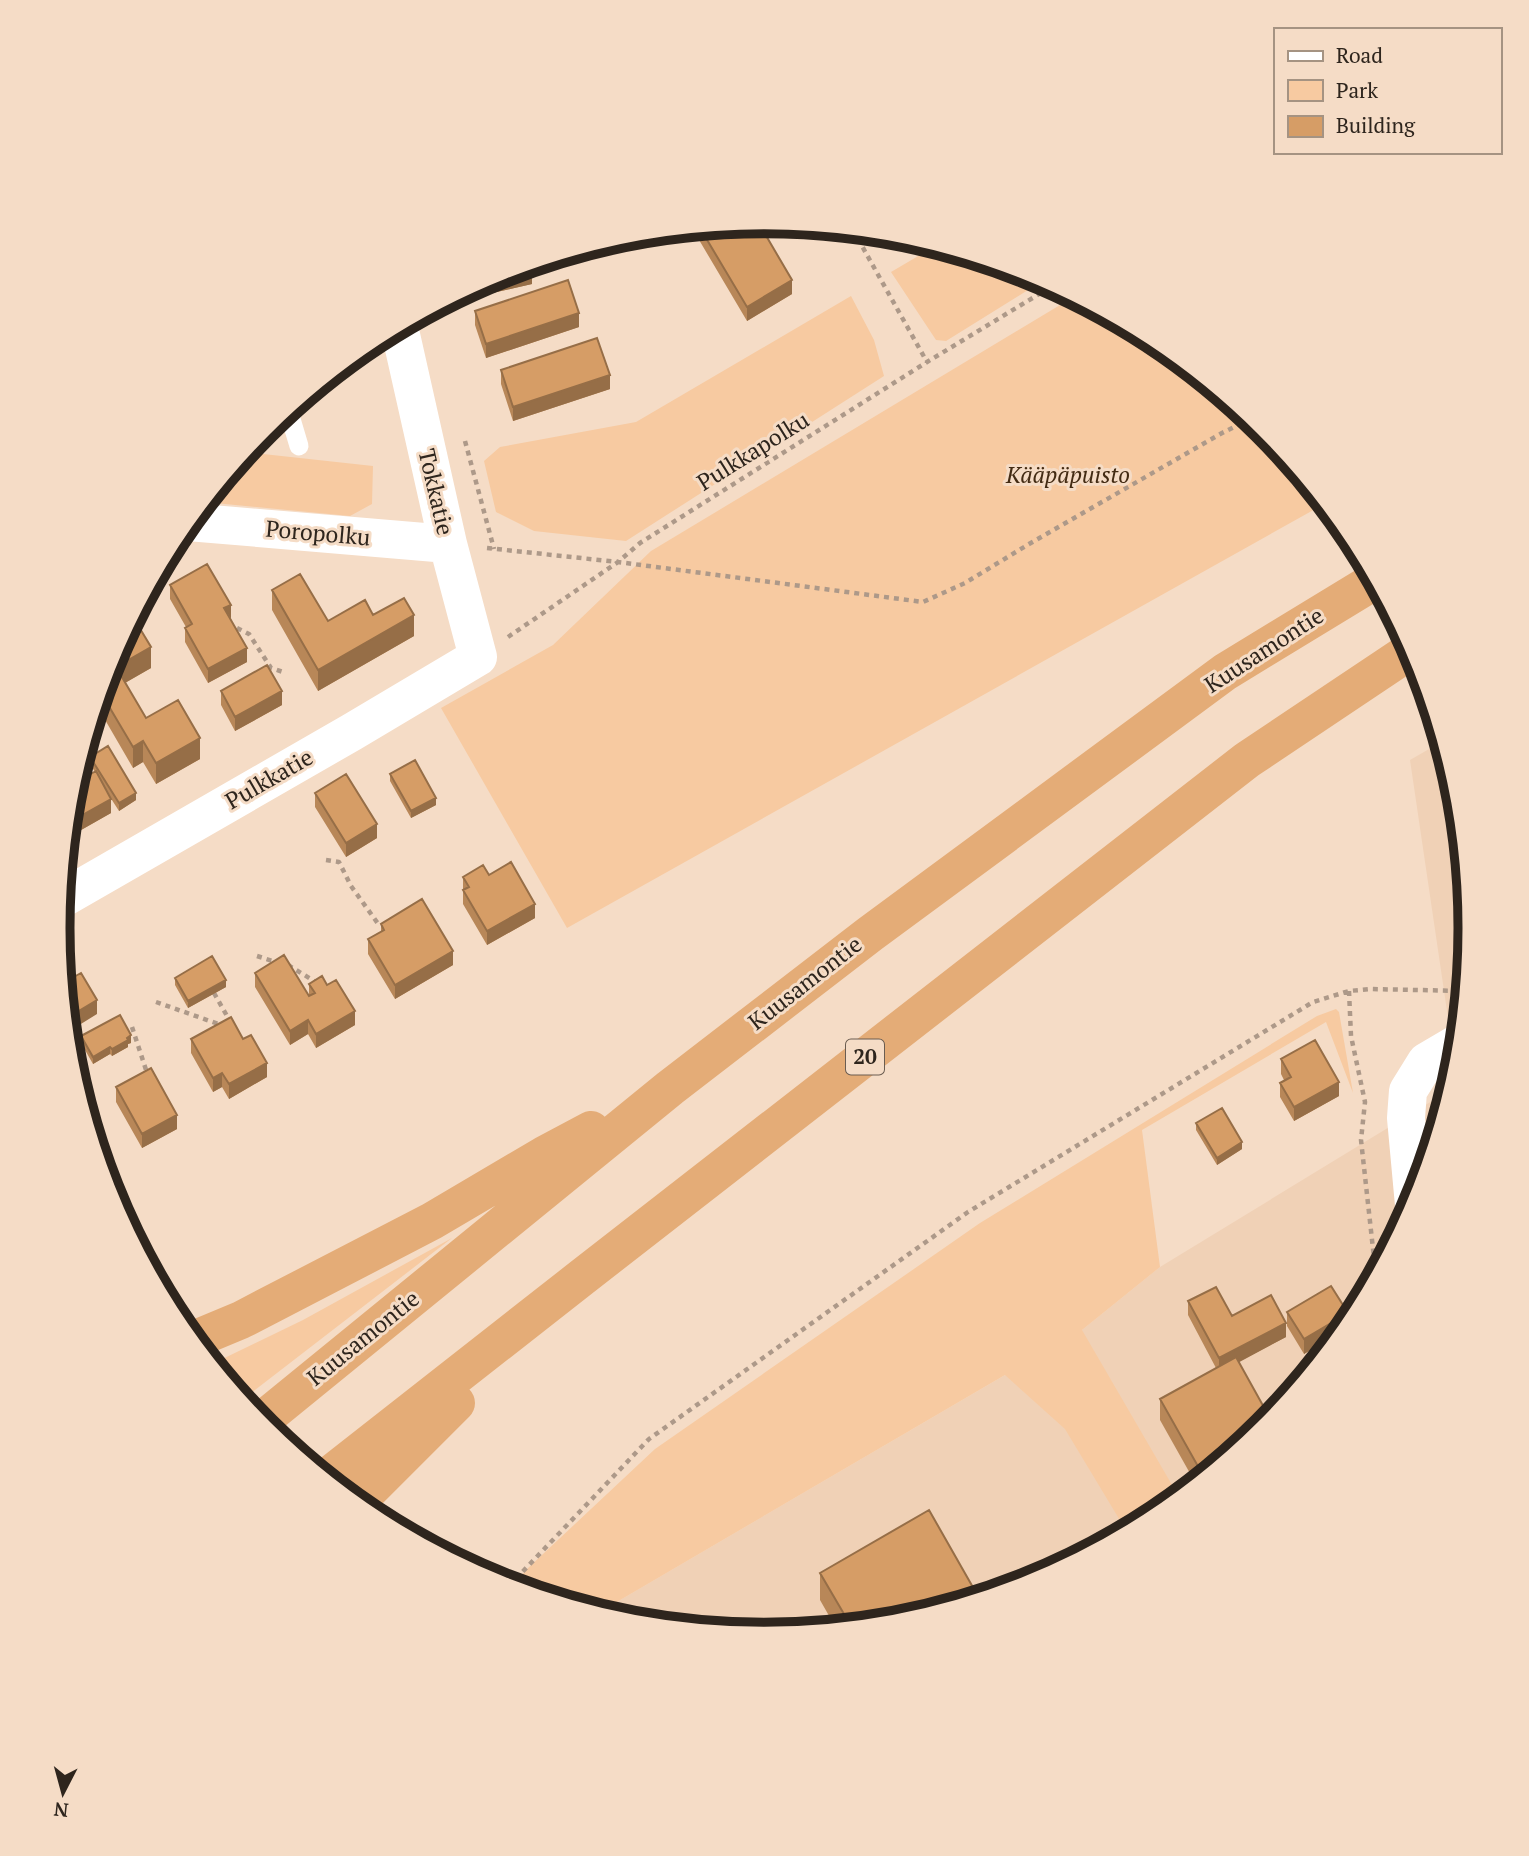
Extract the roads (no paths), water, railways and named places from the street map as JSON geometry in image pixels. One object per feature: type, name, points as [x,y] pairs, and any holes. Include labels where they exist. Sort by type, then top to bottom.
[{"type":"highway","name":"Kuusamontie","points":[[269,1415],[670,1088],[870,934],[1214,680],[1368,585]]},
{"type":"highway","name":"20","points":[[334,1472],[1247,760],[1403,656]]},
{"type":"highway","points":[[203,1336],[241,1320],[432,1221],[544,1155],[670,1088]]},
{"type":"highway","points":[[364,1495],[581,1278]]},
{"type":"street","name":"Tokkatie","points":[[401,337],[448,544],[478,657]]},
{"type":"street","name":"Poropolku","points":[[201,523],[448,544]]},
{"type":"street","name":"Pulkkatie","points":[[71,894],[478,657]]},
{"type":"street","points":[[1412,1179],[1406,1118],[1408,1091],[1426,1062],[1448,1049]]},
{"type":"lane","points":[[291,420],[299,446]]},
{"type":"park label","name":"Kääpäpuisto","points":[[1068,475]]}]
